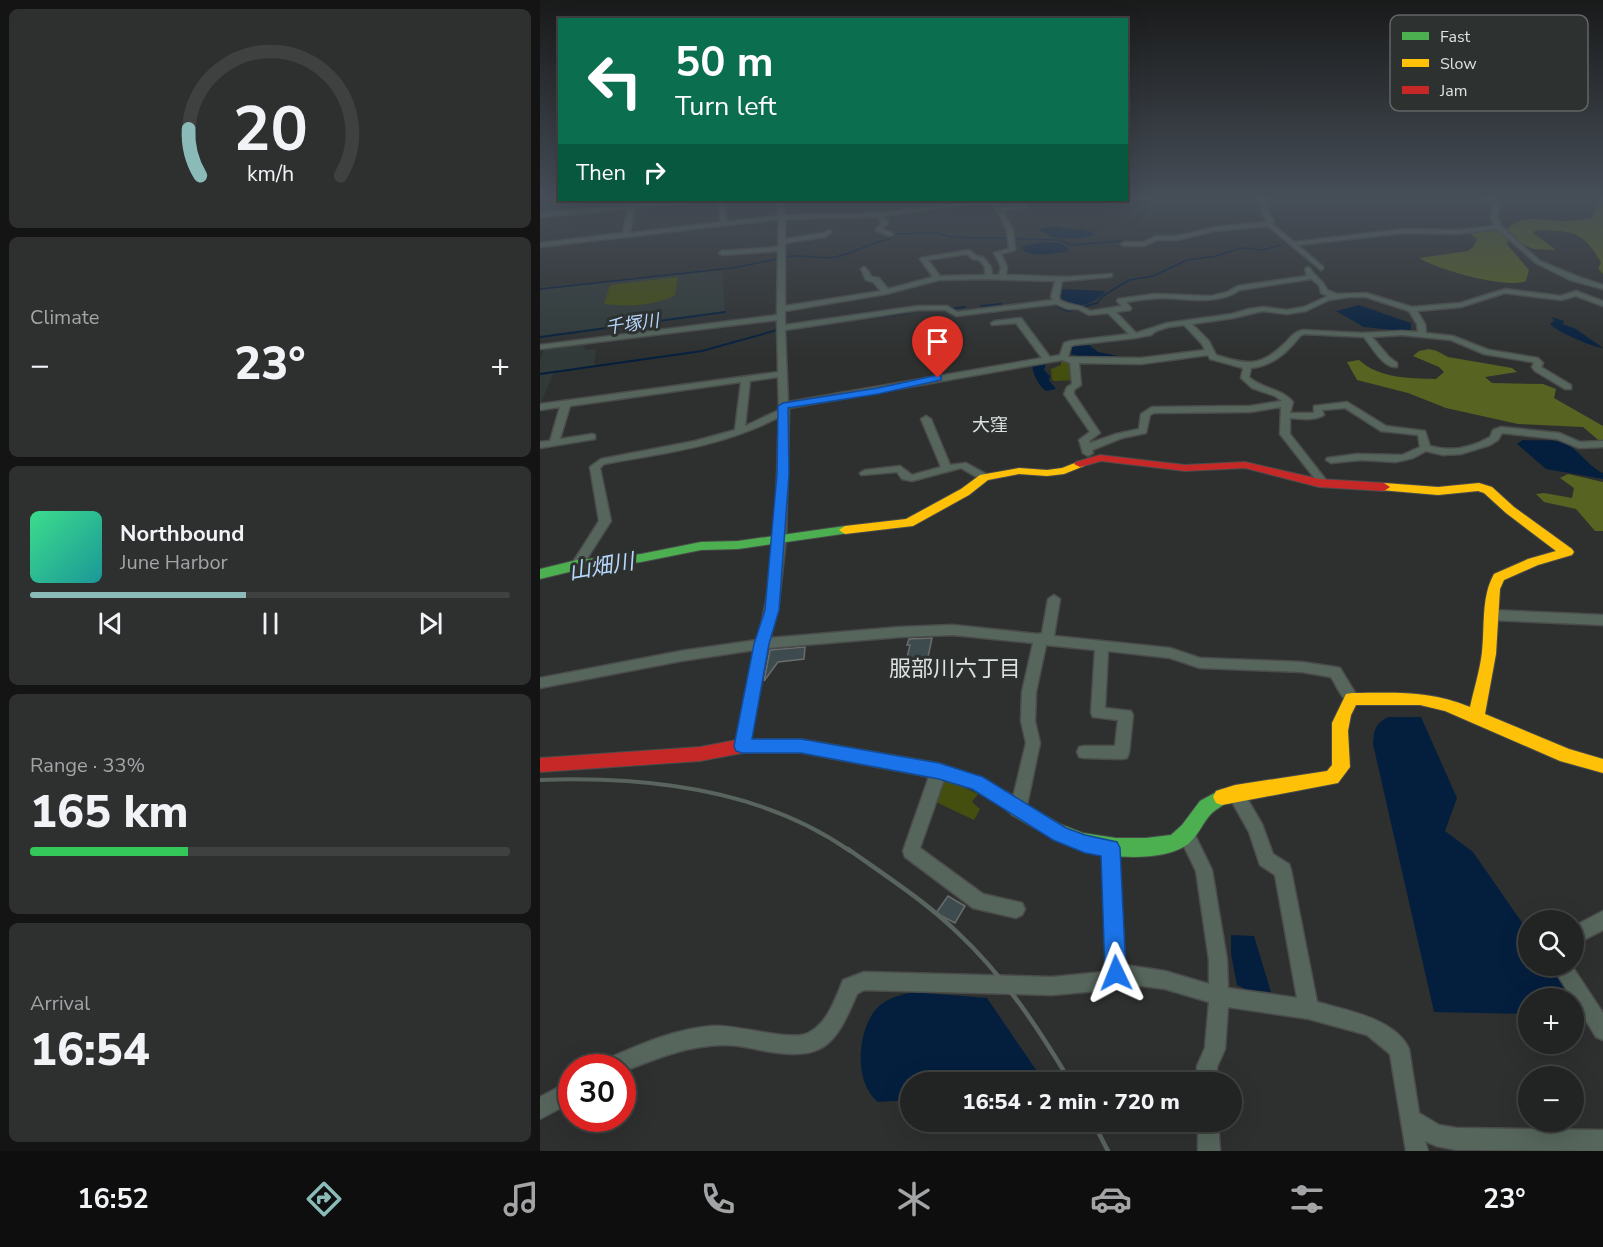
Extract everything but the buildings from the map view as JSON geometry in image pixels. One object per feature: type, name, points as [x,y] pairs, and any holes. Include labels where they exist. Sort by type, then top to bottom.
[{"type":"street","points":[[722,253],[727,252]]},
{"type":"street","points":[[742,746],[762,644],[772,610],[780,538],[784,408],[781,329],[782,252]]},
{"type":"street","points":[[938,278],[923,259],[969,252],[975,258],[981,258],[989,274],[1002,278],[1059,281],[1110,275]]},
{"type":"street","points":[[1002,278],[1004,269],[997,253],[1003,252]]},
{"type":"street","points":[[1301,252],[1321,268]]},
{"type":"street","points":[[1526,252],[1554,271],[1603,287]]},
{"type":"street","points":[[864,269],[869,278],[876,280],[886,292]]},
{"type":"street","points":[[540,347],[781,313],[886,292],[938,278],[989,274],[1004,269]]},
{"type":"street","points":[[781,329],[910,309],[947,308],[956,314],[1058,303],[1068,307],[1080,307],[1089,313],[1126,308],[1121,301],[1157,296],[1215,297],[1238,288],[1310,273],[1322,284],[1324,291],[1336,297]]},
{"type":"street","points":[[1058,303],[1055,297],[1059,281]]},
{"type":"street","points":[[1088,454],[1084,440],[1095,433],[1069,394],[1070,389],[1077,386],[1067,345],[1073,343],[1135,336],[1167,325],[1233,316],[1263,309],[1287,312],[1306,309],[1336,297],[1365,295],[1413,309],[1461,305],[1505,291],[1561,298],[1576,292],[1603,304]]},
{"type":"street","points":[[1593,299],[1603,297]]},
{"type":"street","points":[[1413,309],[1421,324],[1422,335]]},
{"type":"street","points":[[1110,310],[1135,336]]},
{"type":"street","points":[[995,323],[1018,320],[1047,359]]},
{"type":"street","points":[[1186,322],[1206,343],[1213,357],[1247,367],[1274,360],[1293,341],[1297,333],[1389,332],[1454,338],[1487,352],[1535,360],[1539,363],[1536,367],[1538,369],[1569,387]]},
{"type":"street","points":[[1365,334],[1394,365]]},
{"type":"street","points":[[577,565],[605,521],[595,467],[601,462],[682,447],[759,426],[784,408],[1018,362],[1069,358],[1141,361],[1210,352]]},
{"type":"street","points":[[1247,367],[1245,378],[1250,385],[1286,398],[1285,434],[1321,480],[1319,483]]},
{"type":"street","points":[[540,407],[782,374]]},
{"type":"street","points":[[740,430],[746,378]]},
{"type":"street","points":[[541,576],[577,565],[642,558],[701,546],[738,545],[909,523],[965,492],[984,477],[1019,471],[1047,473],[1064,471],[1119,436],[1143,431],[1146,414],[1152,410],[1250,409],[1287,403]]},
{"type":"street","points":[[554,443],[566,404]]},
{"type":"street","points":[[1285,415],[1307,417],[1319,415],[1317,408],[1347,405],[1384,429],[1422,434],[1425,448]]},
{"type":"street","points":[[926,419],[947,469]]},
{"type":"street","points":[[1425,448],[1437,452],[1456,453],[1483,446],[1495,438],[1496,432],[1501,430],[1559,436],[1579,445],[1603,444]]},
{"type":"street","points":[[540,445],[592,436]]},
{"type":"street","points":[[1331,460],[1365,457],[1396,460],[1412,456],[1425,448]]},
{"type":"street","points":[[1088,454],[1185,468],[1245,465],[1319,483],[1438,491],[1479,488],[1488,490],[1510,510],[1567,552],[1533,562],[1499,578],[1493,589],[1489,654],[1476,718]]},
{"type":"street","points":[[865,473],[900,469],[906,477],[912,478],[965,466],[984,477]]},
{"type":"street","points":[[1018,810],[1033,743],[1028,721],[1029,692],[1054,599]]},
{"type":"street","points":[[1491,615],[1522,618],[1560,616],[1603,620]]},
{"type":"street","points":[[540,683],[681,656],[762,644],[900,632],[953,630],[1170,653],[1200,663],[1302,667],[1335,672],[1352,699]]},
{"type":"street","points":[[1084,752],[1122,753],[1126,715],[1098,713],[1102,646]]},
{"type":"street","points":[[540,765],[700,754],[742,746],[801,746],[939,771],[977,783],[1060,834],[1085,844],[1110,848],[1153,847],[1177,841],[1186,834],[1203,808],[1214,800],[1235,793],[1332,778],[1341,767],[1339,717],[1344,707],[1352,699],[1420,699],[1448,705],[1566,756],[1603,766]]},
{"type":"street","points":[[939,771],[911,851],[979,902],[1016,909]]},
{"type":"street","points":[[1235,793],[1256,829],[1266,859],[1283,870],[1309,1009]]},
{"type":"street","points":[[1186,834],[1204,870],[1210,895],[1218,960],[1219,996],[1215,1049],[1207,1066],[1207,1072]]},
{"type":"street","points":[[636,1057],[703,1036],[727,1035],[806,1046],[819,1039],[835,1021],[850,987],[864,981],[1052,986],[1108,981],[1116,973],[1110,848]]},
{"type":"street","points":[[1584,930],[1603,920]]},
{"type":"street","points":[[1116,973],[1165,980],[1219,996],[1309,1009],[1372,1027],[1400,1049],[1417,1151]]},
{"type":"street","points":[[1568,976],[1603,1030]]},
{"type":"street","points":[[540,1109],[558,1098]]},
{"type":"street","points":[[1410,1119],[1437,1135],[1457,1139],[1603,1141]]},
{"type":"street","points":[[1208,1132],[1209,1151]]},
{"type":"shaded area","points":[[722,270],[725,312],[540,337],[540,290]]},
{"type":"shaded area","points":[[586,342],[584,350],[596,349],[594,366],[554,372],[540,405],[540,359],[545,348]]},
{"type":"green space","points":[[1463,252],[1513,252],[1529,270],[1526,281],[1504,282],[1473,277],[1441,268],[1419,258]]},
{"type":"green space","points":[[1595,252],[1603,252],[1603,274],[1598,268],[1601,263]]},
{"type":"green space","points":[[678,277],[675,295],[667,299],[640,305],[604,304],[610,285]]},
{"type":"green space","points":[[1429,349],[1448,357],[1512,368],[1517,372],[1485,377],[1492,383],[1543,384],[1556,389],[1554,398],[1603,426],[1603,444],[1583,427],[1518,424],[1446,408],[1408,393],[1357,380],[1347,362],[1359,360],[1376,371],[1395,376],[1436,379],[1444,372],[1439,367],[1413,356],[1419,351]]},
{"type":"green space","points":[[1061,362],[1072,362],[1076,380],[1054,381],[1052,379],[1051,369],[1061,365]]},
{"type":"green space","points":[[1568,474],[1603,482],[1603,531],[1595,531],[1576,509],[1544,502],[1536,494],[1544,493],[1572,498],[1574,488],[1560,478]]},
{"type":"green space","points":[[947,780],[978,794],[972,802],[980,809],[974,820],[936,802],[940,786]]},
{"type":"water","points":[[1026,252],[1066,252],[1043,254]]},
{"type":"water","points":[[1061,289],[1106,291],[1090,303],[1073,305],[1060,300]]},
{"type":"water","points":[[1359,305],[1411,323],[1411,332],[1364,327],[1336,311]]},
{"type":"water","points":[[1552,317],[1564,321],[1563,324],[1576,329],[1603,348],[1559,331],[1550,324],[1554,321]]},
{"type":"water","points":[[1088,344],[1098,352],[1123,357],[1082,357],[1071,354],[1072,346]]},
{"type":"water","points":[[1047,361],[1044,370],[1050,376],[1049,380],[1056,389],[1046,391],[1036,378],[1032,363]]},
{"type":"water","points":[[1523,440],[1567,444],[1603,473],[1603,479],[1546,469],[1517,444]]},
{"type":"water","points":[[1388,717],[1421,717],[1457,798],[1445,831],[1473,852],[1518,917],[1518,976],[1559,976],[1566,988],[1518,988],[1518,1014],[1434,1012],[1373,744],[1376,728]]},
{"type":"water","points":[[1231,935],[1254,936],[1271,992],[1247,990],[1237,985],[1231,954]]},
{"type":"water","points":[[912,992],[987,998],[1037,1072],[900,1072],[900,1101],[878,1102],[864,1082],[861,1069],[862,1041],[871,1016],[878,1007],[894,997]]},
{"type":"waterway","points":[[784,257],[823,258],[852,252]]},
{"type":"waterway","points":[[1097,303],[1103,296],[1129,280],[1153,276],[1187,260],[1229,252]]},
{"type":"waterway","points":[[540,289],[732,268],[778,259]]},
{"type":"waterway","points":[[1052,303],[1068,311],[1097,303]]},
{"type":"waterway","points":[[981,306],[1001,304]]},
{"type":"waterway","points":[[948,309],[965,307]]},
{"type":"waterway","name":"千塚川","points":[[540,337],[725,312]]},
{"type":"waterway","points":[[856,319],[906,313]]},
{"type":"waterway","points":[[540,374],[702,351],[781,329]]},
{"type":"railway","points":[[540,780],[580,779],[661,784],[741,800],[779,813],[816,830],[850,851]]},
{"type":"railway","points":[[848,849],[932,910],[975,950],[1020,1004],[1064,1072]]},
{"type":"railway","points":[[1098,1132],[1108,1151]]},
{"type":"traffic: fast","points":[[540,574],[577,565],[641,558],[701,546],[738,545],[845,530]]},
{"type":"traffic: fast","points":[[1010,803],[1055,831],[1083,842],[1116,847],[1146,847],[1162,846],[1184,837],[1206,806],[1222,797]]},
{"type":"traffic: slow","points":[[845,530],[909,523],[965,492],[984,477],[1019,471],[1047,473],[1064,471],[1080,464]]},
{"type":"traffic: slow","points":[[1384,487],[1438,491],[1479,487],[1488,490],[1510,510],[1567,552],[1533,562],[1499,577],[1493,589],[1489,654],[1476,718]]},
{"type":"traffic: slow","points":[[1222,797],[1332,778],[1341,767],[1339,731],[1343,715],[1352,699],[1420,699],[1448,705],[1566,756],[1603,766]]},
{"type":"traffic: jam","points":[[1080,464],[1100,458],[1185,468],[1245,465],[1319,483],[1384,487]]},
{"type":"traffic: jam","points":[[540,765],[700,754],[742,746],[801,746],[939,771],[977,783],[1010,803]]},
{"type":"district","name":"大窪","points":[[990,425]]},
{"type":"district","name":"服部川六丁目","points":[[955,668]]},
{"type":"route","points":[[938,378],[878,391],[783,406],[780,538],[772,610],[762,644],[742,746],[801,746],[939,771],[977,783],[1060,834],[1085,844],[1110,848],[1116,973]]},
{"type":"water label","name":"山畑川","points":[[601,566]]}]
